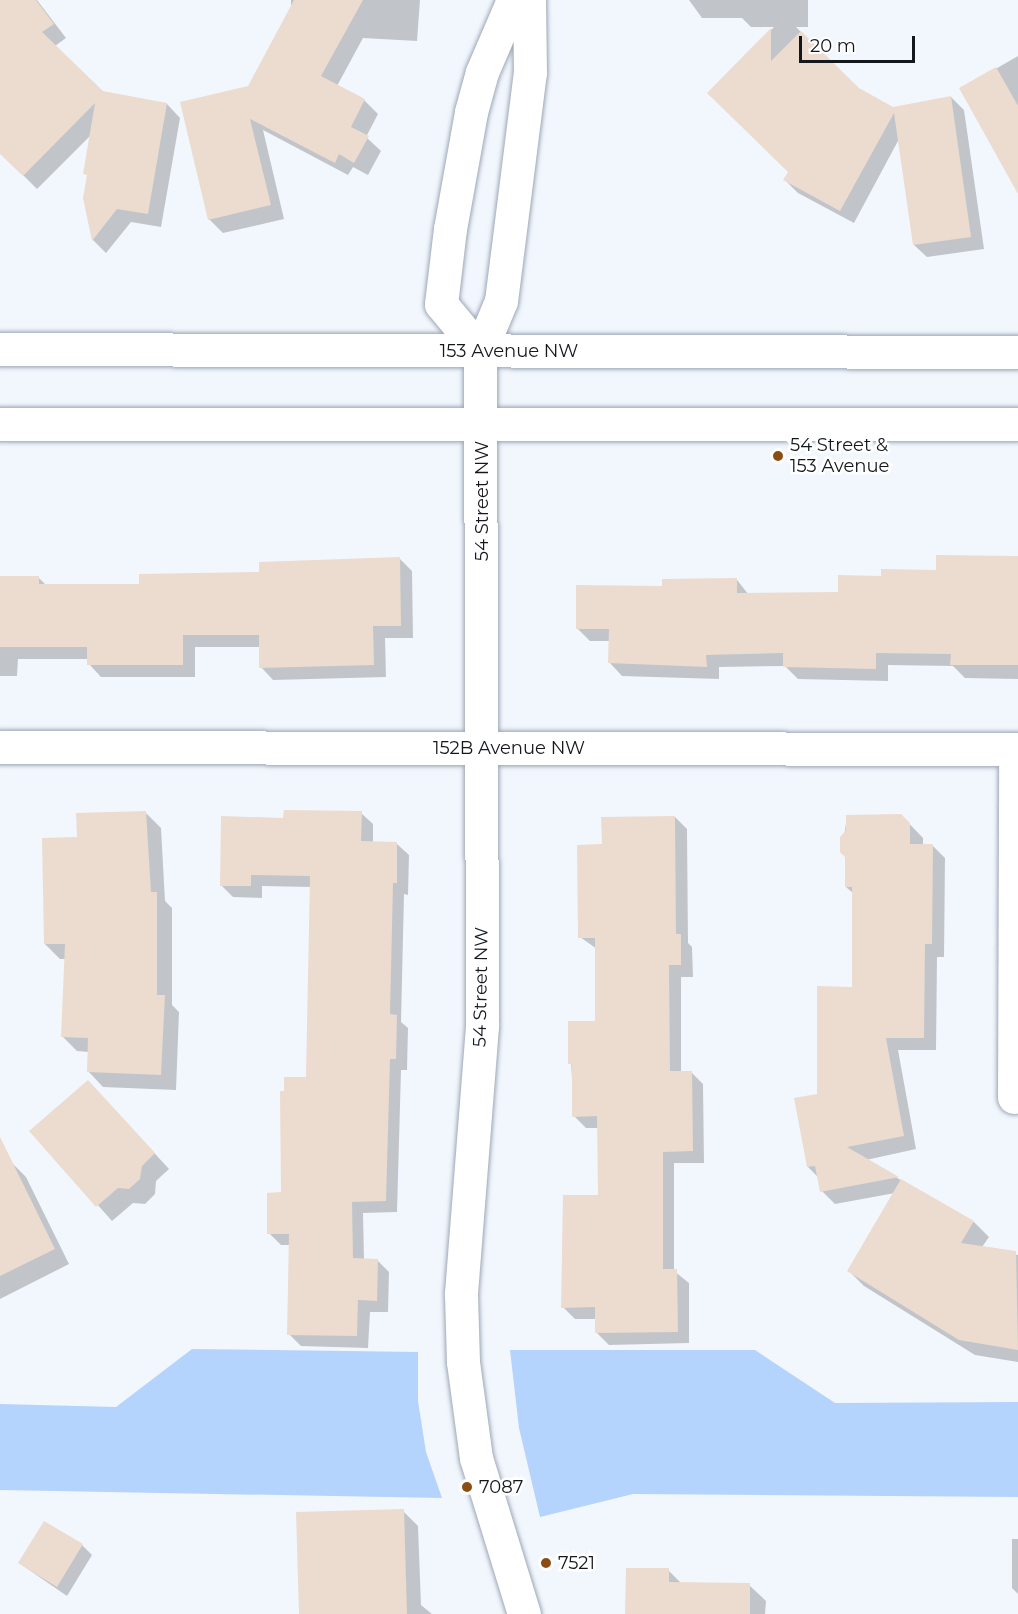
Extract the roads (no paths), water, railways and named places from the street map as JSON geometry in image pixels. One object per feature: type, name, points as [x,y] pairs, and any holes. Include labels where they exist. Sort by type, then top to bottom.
[{"type":"street","points":[[480,351],[441,304],[450,229],[471,112],[482,72],[513,0]]},
{"type":"street","name":"54 Street NW","points":[[524,1614],[487,1504],[476,1458],[462,1362],[464,1223],[482,1026],[480,351],[501,301],[530,73],[529,0]]},
{"type":"street","name":"153 Avenue NW","points":[[0,349],[1018,352]]},
{"type":"street","points":[[0,424],[1018,424]]},
{"type":"street","name":"152B Avenue NW","points":[[0,747],[1017,749]]},
{"type":"street","points":[[1014,1097],[1017,749]]},
{"type":"place","name":"54 Street & 153 Avenue","points":[[778,456]]},
{"type":"place","name":"7087","points":[[467,1487]]},
{"type":"place","name":"7521","points":[[546,1563]]}]
